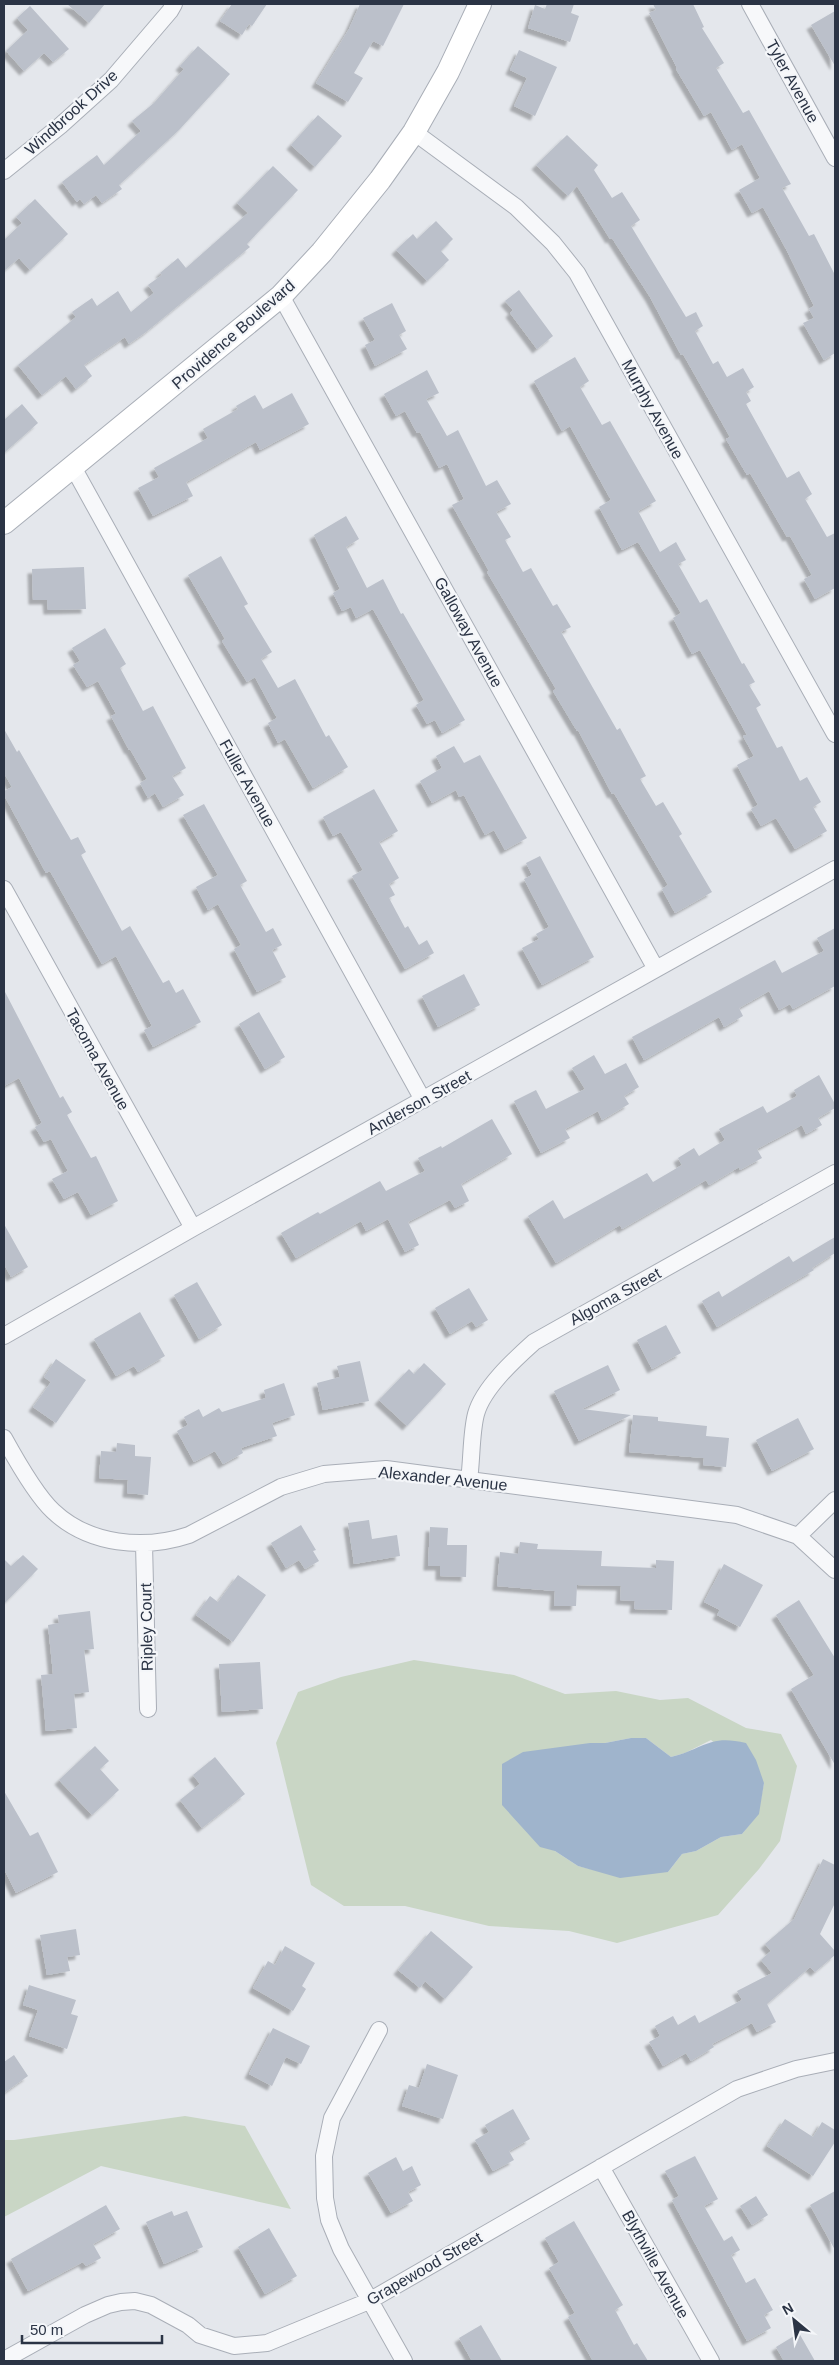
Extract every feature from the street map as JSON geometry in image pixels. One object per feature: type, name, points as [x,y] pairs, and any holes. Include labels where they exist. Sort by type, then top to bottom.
[{"type":"main road","name":"Providence Boulevard","points":[[4,523],[282,296],[322,252],[380,180],[414,132],[448,72],[480,4]]},
{"type":"street","name":"Windbrook Drive","points":[[4,171],[60,126],[111,80],[174,4]]},
{"type":"street","name":"Tyler Avenue","points":[[750,4],[835,158]]},
{"type":"street","name":"Murphy Avenue","points":[[414,132],[516,207],[553,243],[577,273],[835,734]]},
{"type":"street","name":"Galloway Avenue","points":[[282,296],[656,968]]},
{"type":"street","name":"Fuller Avenue","points":[[73,467],[423,1100]]},
{"type":"street","name":"Anderson Street","points":[[4,1336],[193,1228],[835,869]]},
{"type":"street","name":"Tacoma Avenue","points":[[4,889],[193,1228]]},
{"type":"street","name":"Algoma Street","points":[[469,1480],[476,1413],[493,1384],[510,1363],[534,1342],[835,1173]]},
{"type":"street","name":"Alexander Avenue","points":[[4,1438],[16,1460],[52,1511],[82,1531],[114,1542],[144,1544],[173,1540],[189,1535],[281,1486],[324,1474],[386,1469],[730,1514],[798,1536],[835,1570]]},
{"type":"street","points":[[798,1536],[835,1500]]},
{"type":"street","name":"Ripley Court","points":[[144,1544],[148,1709]]},
{"type":"street","points":[[379,2030],[332,2118],[324,2156],[325,2198],[330,2220],[341,2248],[404,2361]]},
{"type":"street","name":"Grapewood Street","points":[[4,2360],[108,2305],[135,2301],[151,2305],[188,2324],[200,2335],[234,2346],[267,2343],[370,2301],[737,2089],[796,2069],[835,2061]]},
{"type":"street","name":"Blythville Avenue","points":[[601,2167],[711,2361]]},
{"type":"green space","points":[[414,1660],[514,1675],[565,1694],[616,1691],[660,1700],[688,1698],[746,1728],[781,1734],[797,1766],[780,1841],[759,1869],[718,1915],[617,1943],[569,1931],[489,1926],[405,1906],[344,1906],[311,1885],[276,1743],[298,1692],[341,1677]],"holes":[[[646,1738],[671,1757],[685,1753],[711,1740],[764,1783],[758,1814],[742,1834],[721,1837],[696,1851],[682,1854],[668,1872],[598,1871],[578,1866],[555,1851],[590,1743]]]},
{"type":"green space","points":[[185,2116],[245,2126],[291,2209],[101,2166],[4,2217],[4,2140]]},
{"type":"water","points":[[631,1738],[646,1738],[671,1757],[715,1741],[723,1740],[746,1743],[756,1760],[764,1783],[759,1814],[742,1834],[721,1837],[696,1851],[682,1854],[668,1872],[620,1878],[578,1866],[555,1851],[540,1847],[502,1805],[502,1764],[523,1752],[590,1743],[605,1743]]},
{"type":"building","points":[[67,4],[105,4],[89,23]]},
{"type":"building","points":[[232,4],[267,4],[252,26],[249,24],[242,35],[220,21]]},
{"type":"building","points":[[360,4],[404,4],[383,46],[373,41],[354,73],[363,78],[348,102],[316,83],[349,29]]},
{"type":"building","points":[[547,4],[574,4],[571,13],[579,16],[570,42],[528,28],[535,5],[545,9]]},
{"type":"building","points":[[653,4],[693,4],[704,27],[702,28],[724,63],[716,68],[743,113],[749,110],[791,184],[782,188],[809,236],[814,234],[835,275],[835,353],[824,360],[803,323],[814,318],[809,309],[814,306],[786,249],[763,207],[752,213],[739,190],[760,178],[742,144],[732,150],[711,112],[704,116],[676,69],[649,13],[656,10]]},
{"type":"building","points":[[30,6],[69,49],[53,62],[44,53],[24,71],[6,51],[28,30],[17,18]]},
{"type":"building","points":[[835,11],[835,66],[811,25]]},
{"type":"building","points":[[198,46],[230,74],[179,130],[119,185],[122,189],[102,203],[96,195],[84,204],[80,199],[77,202],[62,182],[97,155],[104,165],[141,131],[132,121],[154,103],[184,69],[180,66]]},
{"type":"building","points":[[519,50],[557,67],[535,116],[514,106],[527,78],[510,70]]},
{"type":"building","points":[[318,115],[342,136],[315,167],[291,145]]},
{"type":"building","points":[[567,135],[598,165],[594,170],[612,198],[622,192],[640,220],[631,226],[686,317],[696,312],[703,326],[695,331],[713,364],[718,361],[727,377],[743,368],[754,387],[746,392],[751,401],[746,404],[787,478],[799,471],[812,494],[805,499],[827,537],[835,533],[835,588],[815,599],[804,579],[812,575],[790,536],[787,537],[750,473],[747,475],[726,439],[730,437],[683,354],[681,355],[650,297],[612,238],[610,239],[577,186],[568,196],[536,165]]},
{"type":"building","points":[[273,166],[298,190],[247,244],[250,247],[146,332],[129,344],[125,337],[84,365],[92,376],[76,389],[66,376],[42,395],[18,365],[76,317],[72,312],[92,298],[97,306],[118,291],[131,312],[154,293],[148,285],[162,275],[160,273],[178,258],[186,268],[248,213],[237,203]]},
{"type":"building","points":[[35,199],[68,234],[30,270],[19,258],[4,271],[4,240],[22,223],[16,217]]},
{"type":"building","points":[[436,221],[453,239],[441,251],[449,260],[427,281],[396,250],[413,234],[417,239]]},
{"type":"building","points":[[519,290],[553,336],[537,349],[510,313],[513,310],[505,301]]},
{"type":"building","points":[[392,303],[406,331],[399,335],[407,349],[375,366],[365,345],[375,340],[363,318]]},
{"type":"building","points":[[575,357],[589,381],[580,387],[602,425],[610,421],[656,501],[638,511],[660,552],[676,542],[686,560],[678,564],[700,603],[707,599],[742,664],[744,663],[755,682],[749,685],[761,705],[756,708],[777,748],[782,746],[800,781],[807,777],[821,802],[813,807],[827,831],[795,849],[776,818],[761,826],[751,809],[758,805],[737,765],[754,756],[743,736],[747,735],[700,650],[692,654],[673,618],[681,613],[638,542],[622,550],[599,507],[611,500],[570,426],[562,431],[534,381]]},
{"type":"building","points":[[427,370],[439,393],[426,399],[447,436],[458,430],[486,486],[497,480],[511,504],[496,512],[511,537],[505,540],[523,572],[531,568],[553,606],[557,604],[571,627],[561,632],[617,730],[620,728],[646,776],[640,779],[656,806],[663,802],[682,834],[679,836],[712,892],[675,913],[662,889],[668,885],[614,793],[612,794],[578,730],[553,691],[556,689],[487,572],[489,571],[452,505],[464,499],[447,464],[439,468],[420,432],[417,433],[405,411],[396,416],[384,394]]},
{"type":"building","points":[[292,393],[309,424],[260,450],[256,442],[186,482],[193,496],[153,516],[138,488],[159,477],[154,468],[208,438],[203,429],[238,409],[236,406],[255,395],[263,409]]},
{"type":"building","points":[[22,404],[38,423],[4,453],[4,420]]},
{"type":"building","points":[[346,516],[359,539],[346,547],[367,588],[383,579],[401,614],[403,613],[465,720],[442,733],[435,720],[427,724],[416,705],[424,700],[373,609],[356,618],[351,607],[342,611],[333,593],[340,589],[314,535]]},
{"type":"building","points":[[221,556],[248,604],[244,606],[272,652],[261,659],[278,688],[295,679],[326,737],[329,735],[348,767],[313,788],[285,739],[278,743],[268,723],[277,718],[255,677],[247,682],[222,641],[225,639],[188,575]]},
{"type":"building","points":[[84,567],[86,609],[48,610],[47,600],[33,600],[32,569]]},
{"type":"building","points":[[105,628],[126,664],[120,668],[143,711],[153,706],[186,768],[172,776],[184,795],[163,807],[155,793],[148,798],[140,783],[147,779],[111,716],[116,714],[98,681],[87,687],[73,665],[80,661],[72,648]]},
{"type":"building","points":[[4,729],[17,752],[19,750],[71,840],[78,837],[86,852],[81,855],[122,931],[130,926],[163,983],[169,980],[176,993],[183,989],[201,1022],[153,1047],[144,1030],[152,1026],[116,956],[102,964],[50,871],[46,873],[4,795],[4,791],[12,787],[4,773]]},
{"type":"building","points":[[454,746],[464,763],[480,755],[527,838],[505,850],[494,830],[485,835],[464,795],[459,797],[456,790],[432,803],[420,781],[442,768],[436,756]]},
{"type":"building","points":[[374,789],[398,831],[379,842],[399,878],[389,884],[395,895],[389,898],[405,928],[408,926],[419,945],[427,940],[434,953],[405,969],[352,876],[363,870],[341,832],[333,836],[323,817]]},
{"type":"building","points":[[204,804],[247,881],[240,885],[266,932],[273,928],[282,945],[272,950],[286,977],[257,992],[234,949],[241,945],[218,904],[208,910],[196,887],[218,875],[183,815]]},
{"type":"building","points":[[540,856],[594,957],[542,985],[522,948],[539,939],[536,934],[549,927],[524,879],[532,875],[526,863]]},
{"type":"building","points":[[835,928],[835,986],[793,1009],[790,1004],[779,1010],[769,991],[739,1008],[743,1016],[724,1027],[719,1017],[644,1060],[632,1037],[775,960],[782,973],[824,951],[817,938]]},
{"type":"building","points":[[464,974],[480,1005],[438,1027],[422,996]]},
{"type":"building","points":[[4,990],[60,1098],[63,1096],[72,1112],[67,1115],[91,1158],[96,1156],[118,1201],[91,1215],[78,1192],[64,1199],[52,1179],[68,1171],[51,1139],[44,1142],[35,1127],[42,1123],[19,1078],[4,1086]]},
{"type":"building","points":[[259,1012],[285,1057],[265,1069],[239,1024]]},
{"type":"building","points":[[594,1055],[605,1074],[626,1063],[639,1087],[624,1096],[629,1104],[602,1120],[598,1111],[565,1129],[570,1138],[541,1153],[514,1101],[536,1090],[546,1109],[585,1089],[572,1068]]},
{"type":"building","points":[[819,1075],[835,1104],[835,1108],[818,1118],[822,1125],[806,1134],[802,1125],[757,1149],[762,1158],[740,1170],[739,1167],[709,1185],[706,1180],[622,1229],[620,1225],[556,1263],[528,1216],[553,1200],[564,1219],[647,1173],[653,1182],[682,1165],[678,1158],[694,1148],[699,1156],[725,1140],[719,1129],[763,1106],[767,1113],[797,1096],[794,1090]]},
{"type":"building","points":[[492,1119],[512,1154],[461,1184],[469,1201],[455,1208],[450,1200],[408,1222],[419,1245],[405,1252],[388,1219],[366,1231],[361,1221],[296,1258],[281,1233],[380,1181],[386,1191],[425,1171],[418,1158],[441,1146],[442,1148]]},
{"type":"building","points":[[4,1224],[28,1267],[11,1277],[4,1264]]},
{"type":"building","points":[[835,1237],[835,1253],[812,1268],[814,1270],[717,1327],[702,1301],[719,1291],[722,1297],[789,1256],[793,1262]]},
{"type":"building","points":[[197,1282],[222,1325],[199,1339],[174,1295]]},
{"type":"building","points":[[469,1288],[488,1320],[476,1327],[472,1321],[450,1334],[435,1308]]},
{"type":"building","points":[[140,1312],[165,1356],[138,1372],[134,1366],[116,1376],[94,1339]]},
{"type":"building","points":[[666,1325],[681,1353],[652,1369],[637,1340]]},
{"type":"building","points":[[56,1359],[86,1380],[56,1423],[33,1407],[51,1382],[44,1377]]},
{"type":"building","points":[[360,1361],[369,1401],[323,1410],[317,1383],[340,1377],[337,1366]]},
{"type":"building","points":[[424,1363],[446,1384],[407,1426],[379,1400],[409,1369],[414,1374]]},
{"type":"building","points":[[608,1365],[620,1390],[582,1409],[631,1415],[579,1441],[554,1391]]},
{"type":"building","points":[[284,1383],[295,1415],[272,1423],[277,1436],[241,1448],[243,1453],[223,1464],[215,1451],[194,1462],[177,1431],[188,1425],[184,1417],[199,1409],[203,1417],[219,1408],[222,1412],[266,1398],[264,1390]]},
{"type":"building","points":[[633,1415],[658,1417],[658,1421],[707,1426],[706,1436],[729,1438],[726,1467],[703,1465],[704,1458],[629,1452]]},
{"type":"building","points":[[798,1418],[814,1449],[772,1471],[756,1440]]},
{"type":"building","points":[[117,1443],[135,1445],[135,1456],[151,1457],[148,1495],[127,1493],[128,1480],[99,1478],[101,1451],[116,1452]]},
{"type":"building","points":[[369,1520],[372,1539],[397,1535],[400,1556],[354,1564],[348,1523]]},
{"type":"building","points":[[301,1525],[316,1550],[313,1551],[319,1561],[305,1569],[299,1560],[286,1568],[271,1543]]},
{"type":"building","points":[[430,1527],[448,1528],[447,1545],[467,1545],[466,1577],[440,1576],[440,1566],[428,1566]]},
{"type":"building","points":[[520,1542],[538,1544],[537,1549],[602,1551],[601,1566],[656,1568],[656,1560],[674,1561],[672,1610],[634,1609],[635,1601],[620,1600],[621,1586],[577,1585],[576,1606],[554,1606],[555,1591],[497,1586],[500,1552],[518,1554]]},
{"type":"building","points":[[23,1555],[38,1569],[4,1604],[4,1559],[11,1566]]},
{"type":"building","points":[[724,1564],[763,1585],[740,1627],[717,1615],[720,1610],[704,1602]]},
{"type":"building","points":[[238,1575],[266,1595],[233,1642],[196,1615],[210,1596],[218,1602]]},
{"type":"building","points":[[799,1600],[835,1658],[835,1765],[791,1689],[814,1675],[776,1615]]},
{"type":"building","points":[[90,1611],[94,1649],[84,1650],[89,1692],[74,1694],[77,1728],[46,1731],[41,1675],[53,1674],[48,1625],[59,1623],[58,1615]]},
{"type":"building","points":[[260,1662],[263,1709],[222,1712],[219,1664]]},
{"type":"building","points":[[95,1746],[109,1761],[100,1769],[119,1790],[92,1815],[59,1780]]},
{"type":"building","points":[[215,1757],[245,1794],[202,1828],[180,1800],[200,1784],[193,1775]]},
{"type":"building","points":[[4,1791],[30,1836],[38,1832],[58,1872],[16,1893],[4,1869]]},
{"type":"building","points":[[823,1859],[835,1865],[835,1903],[820,1934],[835,1951],[835,1955],[815,1972],[810,1967],[767,2004],[776,2022],[757,2032],[752,2023],[712,2044],[714,2047],[691,2061],[686,2053],[663,2066],[649,2042],[660,2036],[655,2026],[673,2016],[678,2025],[695,2015],[699,2023],[742,2000],[737,1991],[772,1973],[761,1960],[771,1951],[765,1944],[794,1919]]},
{"type":"building","points":[[76,1929],[80,1955],[67,1957],[70,1971],[47,1975],[40,1935]]},
{"type":"building","points":[[431,1931],[473,1967],[445,1999],[425,1981],[420,1988],[398,1970]]},
{"type":"building","points":[[285,1946],[315,1963],[302,1986],[306,1989],[293,2011],[253,1988],[268,1961],[275,1965]]},
{"type":"building","points":[[29,1985],[76,2000],[71,2014],[78,2016],[67,2049],[29,2036],[38,2010],[23,2005]]},
{"type":"building","points":[[273,2028],[310,2046],[301,2064],[286,2057],[272,2086],[249,2074]]},
{"type":"building","points":[[14,2055],[28,2076],[4,2093],[4,2062]]},
{"type":"building","points":[[427,2064],[458,2075],[443,2119],[402,2106],[409,2085],[419,2088]]},
{"type":"building","points":[[513,2109],[530,2139],[509,2151],[514,2160],[493,2171],[475,2140],[489,2132],[485,2125]]},
{"type":"building","points":[[785,2119],[813,2137],[822,2122],[835,2130],[835,2142],[813,2176],[767,2146]]},
{"type":"building","points":[[695,2156],[718,2199],[704,2206],[724,2241],[732,2236],[740,2250],[731,2255],[746,2283],[755,2278],[773,2310],[764,2315],[771,2328],[747,2341],[672,2200],[679,2196],[665,2171]]},
{"type":"building","points":[[396,2157],[403,2171],[412,2166],[421,2185],[408,2192],[413,2201],[391,2213],[368,2173]]},
{"type":"building","points":[[835,2191],[835,2250],[810,2205]]},
{"type":"building","points":[[756,2196],[768,2215],[752,2225],[740,2206]]},
{"type":"building","points":[[106,2205],[120,2229],[93,2244],[101,2258],[86,2266],[83,2262],[28,2291],[11,2259]]},
{"type":"building","points":[[172,2211],[174,2216],[187,2211],[203,2247],[164,2264],[146,2222]]},
{"type":"building","points":[[574,2221],[623,2305],[615,2310],[634,2345],[637,2343],[648,2361],[593,2361],[568,2317],[575,2313],[549,2268],[559,2262],[545,2238]]},
{"type":"building","points":[[269,2228],[297,2276],[265,2294],[238,2247]]},
{"type":"building","points":[[481,2325],[502,2361],[472,2361],[459,2338]]},
{"type":"building","points":[[799,2333],[815,2361],[784,2361],[776,2347]]}]
